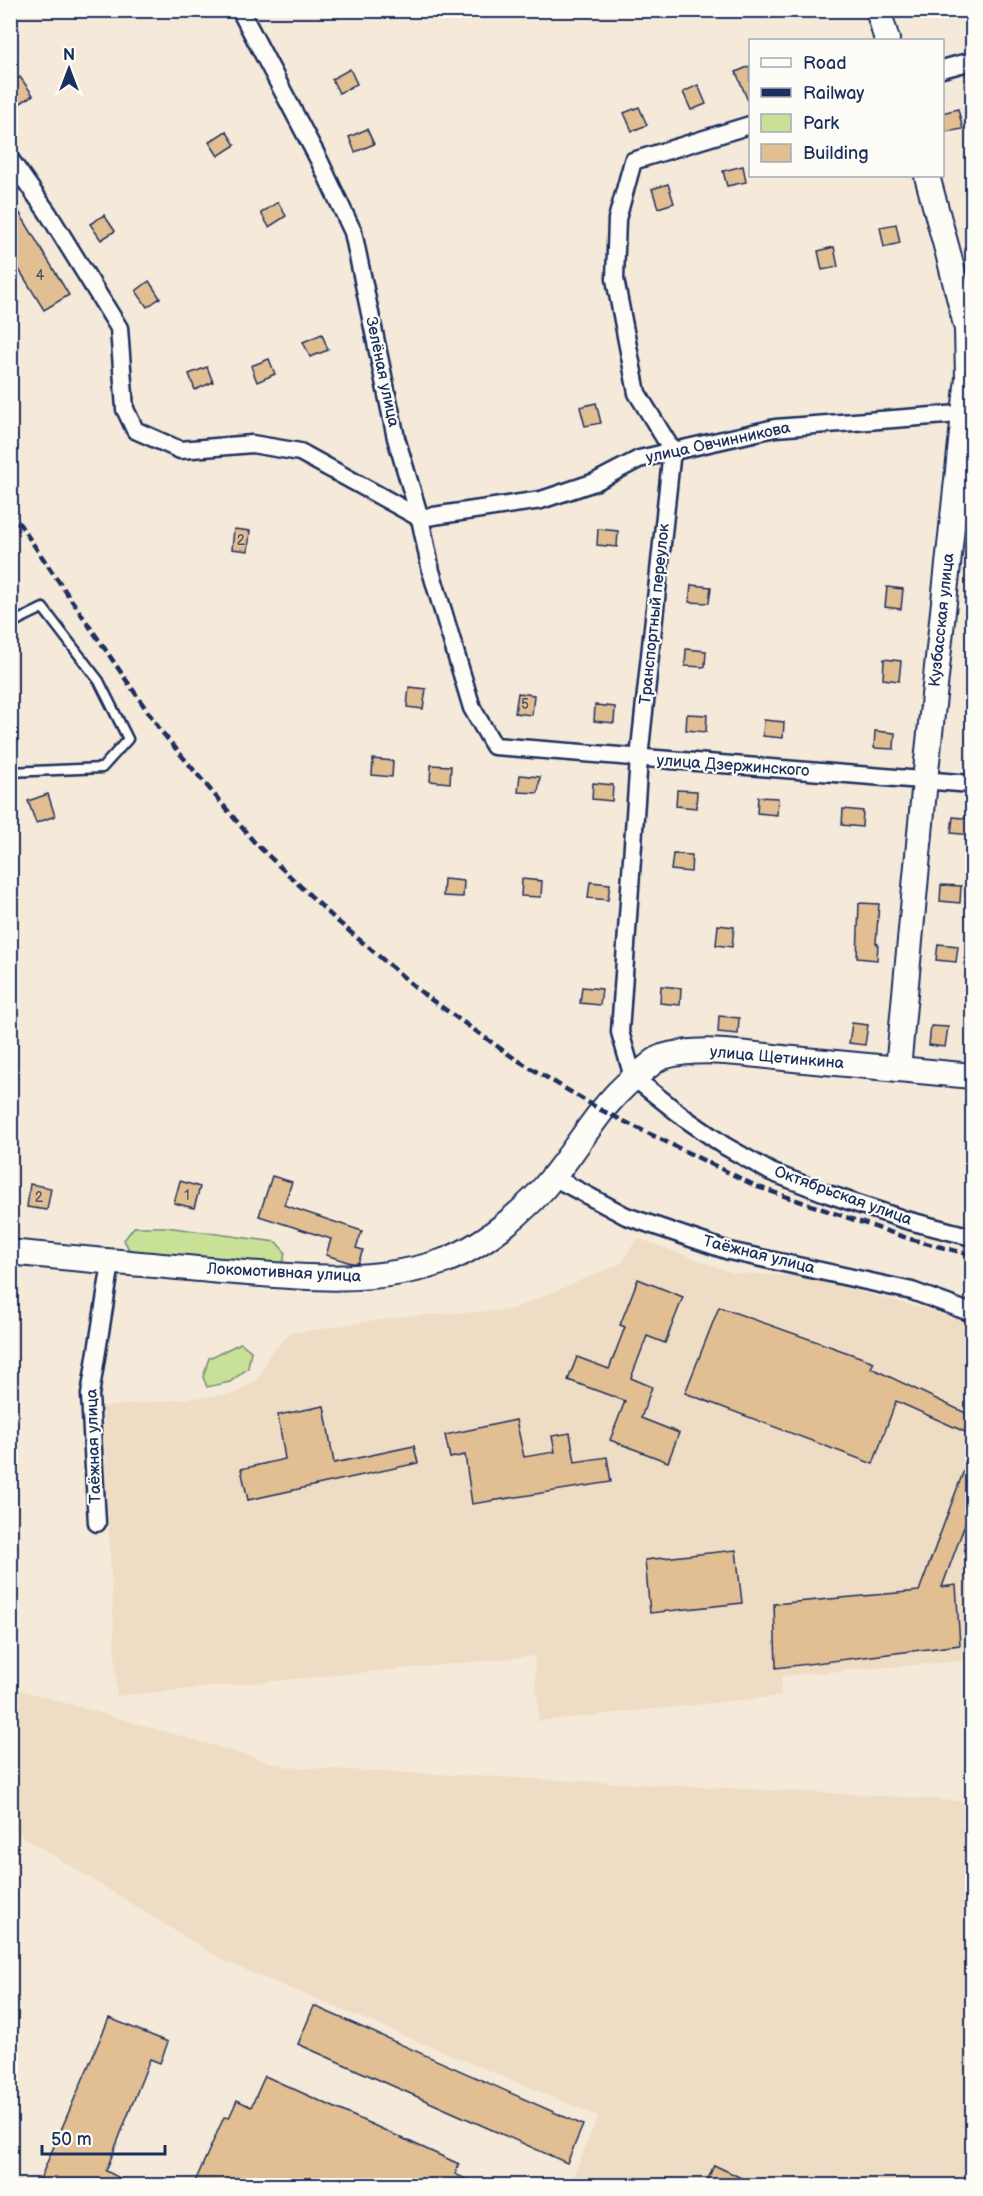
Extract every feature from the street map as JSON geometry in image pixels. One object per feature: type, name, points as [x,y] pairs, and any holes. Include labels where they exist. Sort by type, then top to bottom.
[{"type":"street","name":"Зелёная улица","points":[[240,10],[319,160],[353,232],[396,438],[420,518],[431,571],[472,708],[494,746]]},
{"type":"street","points":[[878,10],[887,39]]},
{"type":"street","points":[[944,69],[972,62]]},
{"type":"street","points":[[672,450],[638,393],[615,279],[617,219],[633,162],[749,125]]},
{"type":"street","points":[[10,159],[48,213],[119,328],[125,409],[135,430],[180,450],[252,444],[300,452],[420,518]]},
{"type":"street","name":"Кузбасская улица","points":[[898,1069],[925,780],[968,414],[966,329],[927,177]]},
{"type":"street","name":"улица Овчинникова","points":[[420,518],[541,500],[595,482],[639,459],[775,428],[968,414]]},
{"type":"street","name":"Транспортный переулок","points":[[633,1077],[620,1032],[639,758],[672,450]]},
{"type":"street","name":"улица Дзержинского","points":[[494,746],[972,784]]},
{"type":"street","name":"улица Щетинкина","points":[[601,1110],[633,1077],[660,1058],[693,1051],[972,1076]]},
{"type":"street","name":"Октябрьская улица","points":[[633,1077],[686,1119],[725,1146],[771,1172],[906,1220],[972,1237]]},
{"type":"street","name":"Локомотивная улица","points":[[10,1252],[111,1263],[321,1278],[365,1278],[408,1272],[443,1262],[473,1247],[526,1207],[553,1177],[601,1110]]},
{"type":"street","name":"Таёжная улица","points":[[553,1177],[626,1216],[729,1251],[912,1291],[972,1313]]},
{"type":"street","name":"Таёжная улица","points":[[97,1523],[90,1395],[111,1263]]},
{"type":"lane","points":[[10,624],[43,608],[99,681],[128,739],[102,768],[10,772]]},
{"type":"shaded area","points":[[638,1238],[733,1273],[799,1276],[919,1307],[972,1324],[972,1634],[962,1661],[781,1676],[781,1696],[539,1721],[534,1656],[117,1696],[103,1407],[233,1394],[258,1379],[271,1352],[291,1333],[407,1316],[510,1310],[620,1264]]},
{"type":"shaded area","points":[[10,1687],[287,1767],[972,1802],[972,2185],[570,2185],[598,2116],[224,1961],[11,1829]]},
{"type":"green space","points":[[134,1227],[166,1227],[276,1242],[285,1252],[281,1276],[137,1264],[124,1240]]},
{"type":"green space","points":[[241,1343],[251,1351],[248,1368],[230,1382],[207,1387],[203,1377],[209,1358]]},
{"type":"building","points":[[749,66],[749,104],[736,72]]},
{"type":"building","points":[[350,69],[357,84],[339,93],[332,79]]},
{"type":"building","points":[[20,77],[33,95],[10,110],[10,84]]},
{"type":"building","points":[[698,85],[706,104],[691,110],[683,92]]},
{"type":"building","points":[[639,107],[647,125],[632,131],[624,113]]},
{"type":"building","points":[[958,109],[963,129],[946,132],[944,112]]},
{"type":"building","points":[[367,129],[374,144],[355,152],[349,137]]},
{"type":"building","points":[[226,131],[235,145],[218,156],[209,142]]},
{"type":"building","points":[[743,166],[746,182],[727,186],[723,171]]},
{"type":"building","points":[[668,184],[674,203],[658,208],[652,189]]},
{"type":"building","points":[[10,197],[69,295],[44,310],[10,255]]},
{"type":"building","points":[[278,202],[286,216],[269,227],[261,213]]},
{"type":"building","points":[[104,215],[115,231],[101,240],[90,224]]},
{"type":"building","points":[[896,224],[900,243],[884,247],[880,227]]},
{"type":"building","points":[[834,247],[838,267],[822,270],[818,251]]},
{"type":"building","points":[[149,281],[160,298],[147,307],[136,291]]},
{"type":"building","points":[[322,334],[328,350],[310,357],[303,342]]},
{"type":"building","points":[[269,359],[275,374],[257,382],[251,366]]},
{"type":"building","points":[[207,367],[213,382],[195,390],[189,374]]},
{"type":"building","points":[[596,403],[601,423],[585,426],[580,407]]},
{"type":"building","points":[[234,529],[250,531],[248,551],[232,549]]},
{"type":"building","points":[[598,529],[618,531],[617,547],[597,545]]},
{"type":"building","points":[[691,585],[711,587],[709,603],[689,602]]},
{"type":"building","points":[[887,587],[903,589],[901,609],[885,607]]},
{"type":"building","points":[[686,649],[706,651],[705,667],[685,666]]},
{"type":"building","points":[[884,659],[901,661],[899,681],[883,679]]},
{"type":"building","points":[[409,687],[426,689],[423,709],[407,707]]},
{"type":"building","points":[[518,693],[534,695],[532,715],[515,713]]},
{"type":"building","points":[[595,705],[615,707],[614,723],[594,721]]},
{"type":"building","points":[[687,714],[707,715],[706,732],[686,730]]},
{"type":"building","points":[[764,720],[784,722],[783,738],[763,736]]},
{"type":"building","points":[[875,731],[895,733],[894,749],[874,748]]},
{"type":"building","points":[[373,759],[393,761],[392,777],[372,775]]},
{"type":"building","points":[[431,765],[451,766],[450,783],[430,781]]},
{"type":"building","points":[[520,775],[540,777],[538,793],[518,792]]},
{"type":"building","points":[[593,783],[613,785],[612,801],[592,799]]},
{"type":"building","points":[[677,790],[697,791],[696,808],[676,806]]},
{"type":"building","points":[[48,794],[55,816],[36,823],[28,801]]},
{"type":"building","points":[[758,797],[778,798],[777,815],[757,813]]},
{"type":"building","points":[[843,809],[863,811],[862,827],[842,825]]},
{"type":"building","points":[[953,817],[972,819],[971,835],[951,833]]},
{"type":"building","points":[[673,854],[692,855],[691,872],[671,870]]},
{"type":"building","points":[[444,879],[464,881],[463,897],[443,896]]},
{"type":"building","points":[[522,879],[542,881],[541,897],[521,896]]},
{"type":"building","points":[[590,882],[610,884],[608,900],[588,898]]},
{"type":"building","points":[[941,885],[961,886],[960,903],[940,901]]},
{"type":"building","points":[[859,903],[879,904],[877,960],[857,958]]},
{"type":"building","points":[[718,925],[734,927],[732,947],[716,945]]},
{"type":"building","points":[[938,944],[958,946],[956,962],[936,960]]},
{"type":"building","points":[[661,986],[681,988],[680,1005],[660,1003]]},
{"type":"building","points":[[582,987],[602,989],[600,1005],[580,1003]]},
{"type":"building","points":[[719,1016],[739,1018],[738,1034],[718,1032]]},
{"type":"building","points":[[852,1023],[868,1025],[865,1045],[849,1043]]},
{"type":"building","points":[[931,1026],[948,1027],[945,1047],[929,1045]]},
{"type":"building","points":[[272,1176],[292,1182],[284,1205],[362,1231],[356,1248],[363,1250],[358,1263],[326,1255],[331,1239],[259,1216]]},
{"type":"building","points":[[180,1181],[200,1187],[194,1208],[174,1203]]},
{"type":"building","points":[[30,1184],[51,1188],[47,1210],[27,1207]]},
{"type":"building","points":[[638,1279],[683,1297],[665,1343],[647,1336],[631,1378],[652,1387],[641,1418],[679,1433],[668,1462],[610,1440],[625,1401],[568,1380],[577,1357],[609,1369],[625,1327],[620,1325]]},
{"type":"building","points":[[719,1307],[874,1362],[871,1368],[972,1416],[972,1435],[896,1401],[873,1464],[685,1393]]},
{"type":"building","points":[[324,1406],[334,1463],[414,1446],[418,1463],[248,1500],[241,1469],[285,1459],[278,1415]]},
{"type":"building","points":[[516,1420],[524,1457],[555,1452],[552,1436],[570,1433],[575,1462],[607,1457],[611,1482],[472,1504],[465,1455],[450,1458],[445,1435]]},
{"type":"building","points":[[971,1451],[972,1505],[942,1587],[956,1585],[960,1645],[776,1668],[774,1604],[919,1591]]},
{"type":"building","points":[[736,1550],[742,1603],[650,1613],[645,1560]]},
{"type":"building","points":[[314,2006],[583,2125],[567,2163],[298,2044]]},
{"type":"building","points":[[109,2018],[168,2042],[160,2063],[150,2059],[106,2171],[135,2186],[37,2186]]},
{"type":"building","points":[[265,2076],[459,2164],[455,2174],[480,2186],[193,2186],[224,2117],[229,2118],[237,2100],[251,2107]]},
{"type":"building","points":[[714,2165],[758,2186],[705,2186]]},
{"type":"railway","points":[[10,510],[161,731],[255,843],[335,919],[426,996],[514,1058],[601,1110],[758,1187],[910,1239],[972,1255]]}]
